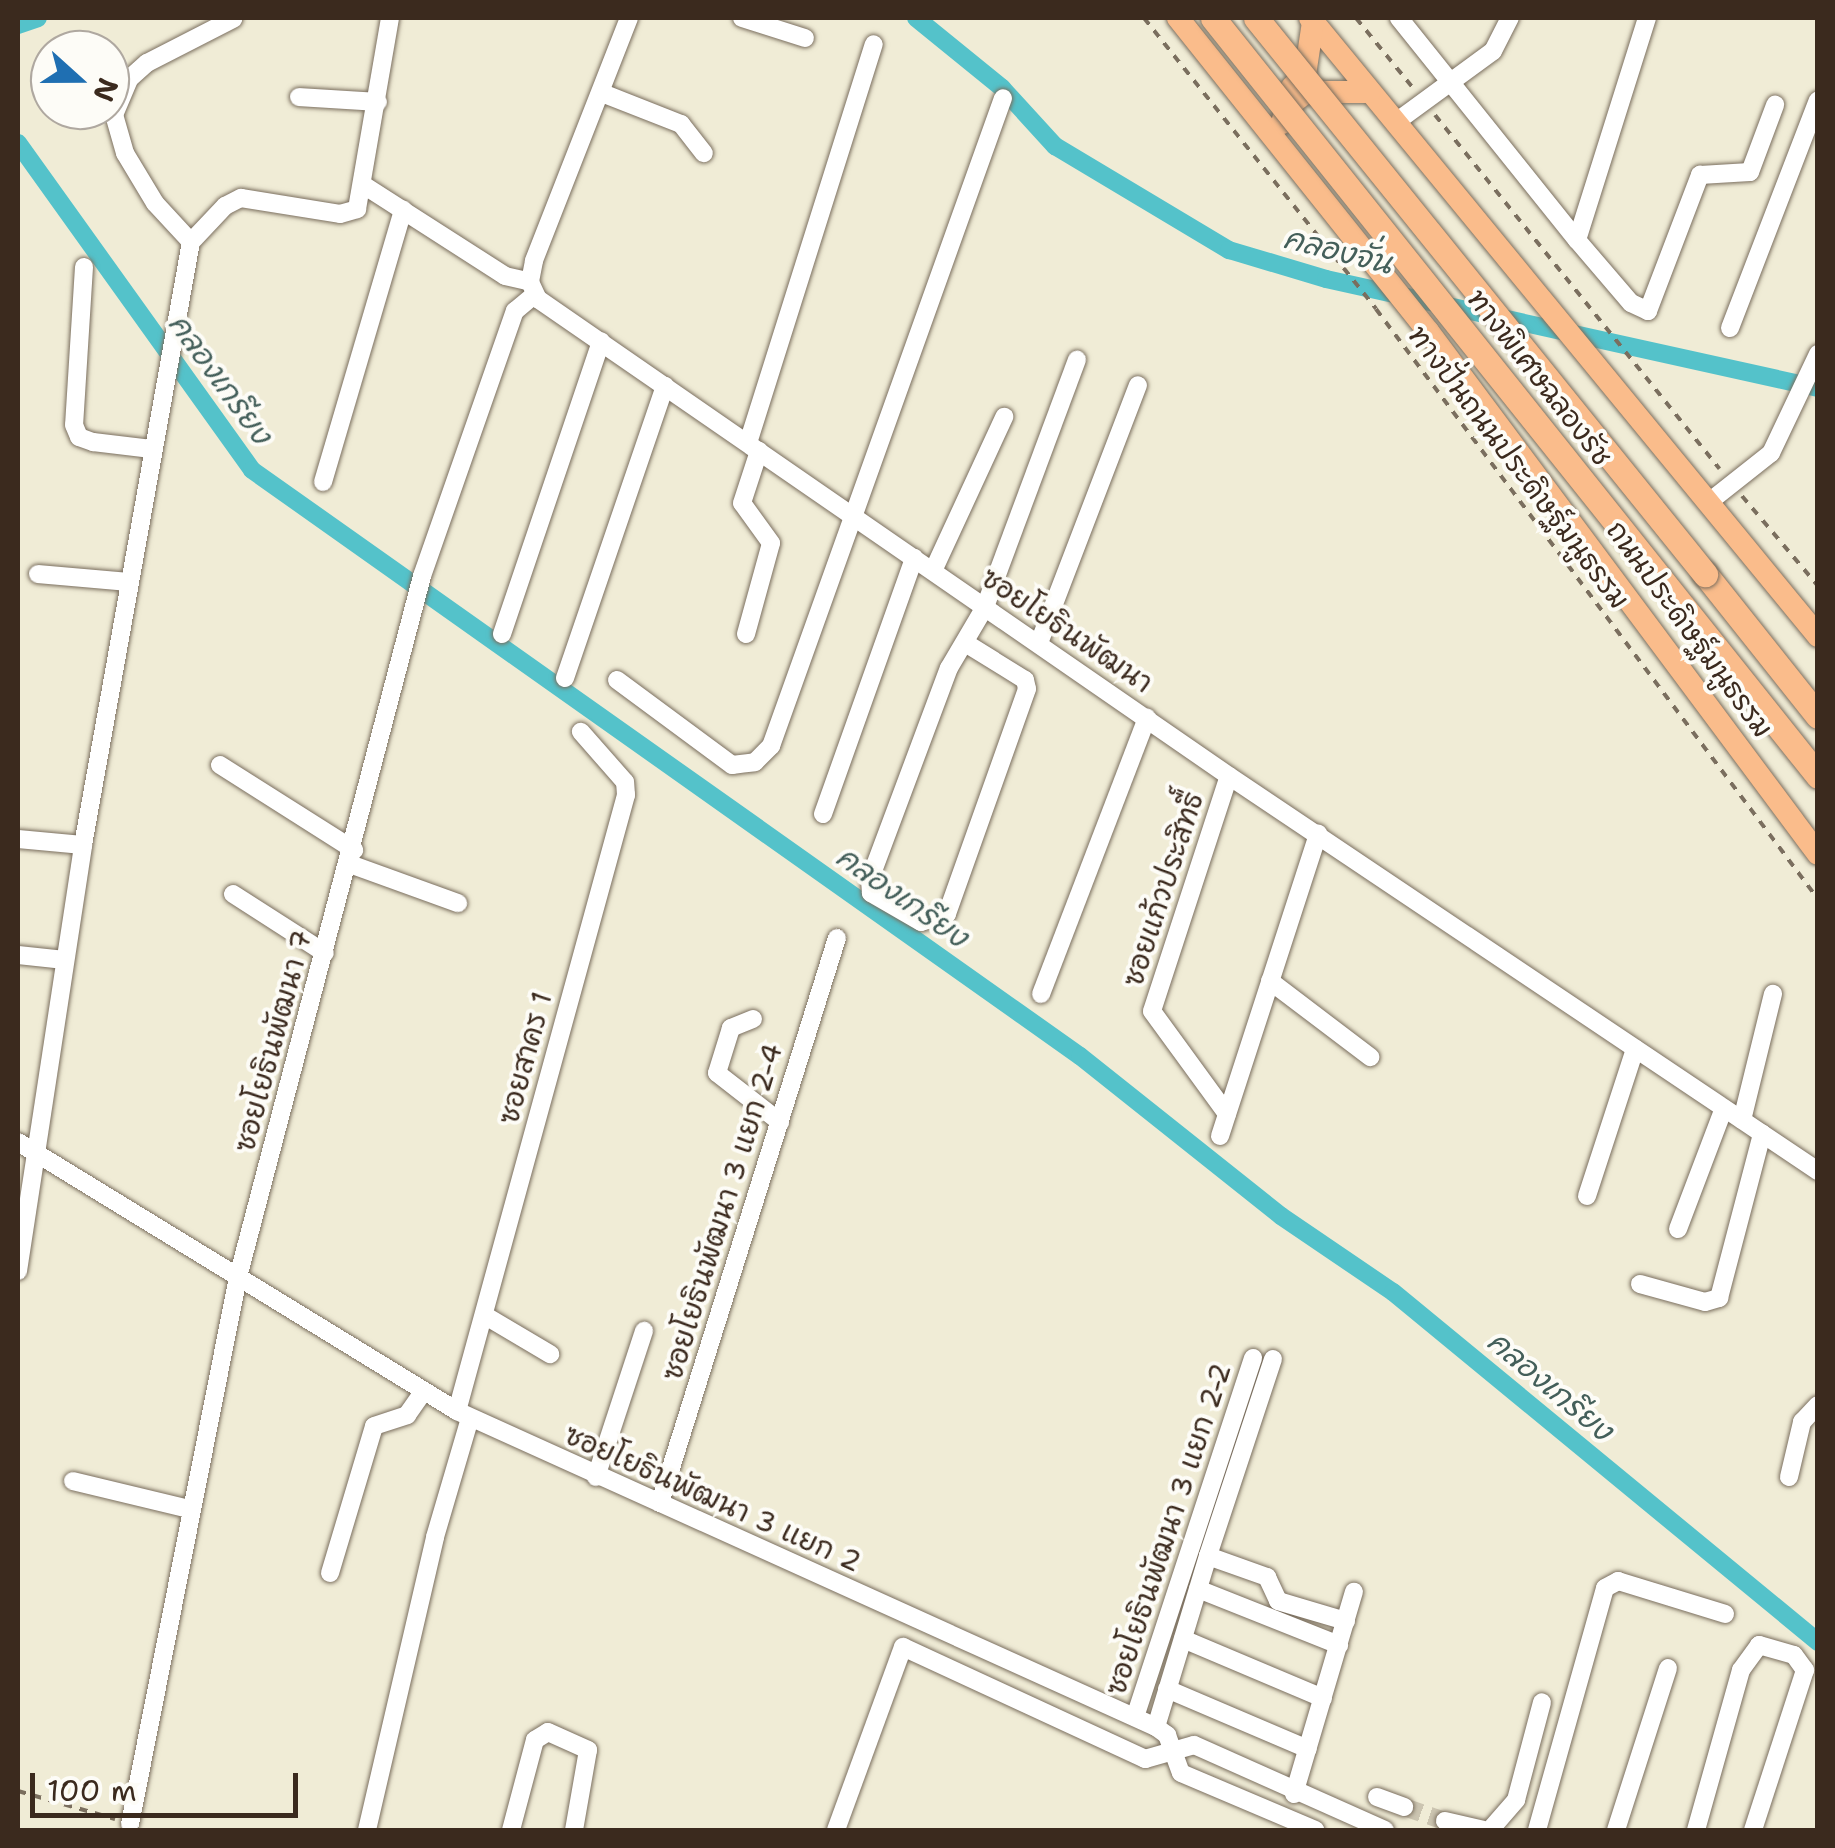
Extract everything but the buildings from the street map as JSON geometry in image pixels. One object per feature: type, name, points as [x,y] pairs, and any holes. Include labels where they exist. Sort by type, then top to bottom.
[{"type":"highway","name":"ทางพิเศษฉลองรัช","points":[[1212,18],[1818,776]]},
{"type":"highway","name":"ทางพิเศษฉลองรัช","points":[[1256,18],[1818,716]]},
{"type":"highway","points":[[1784,736],[1818,790]]},
{"type":"main road","name":"ถนนประดิษฐ์มนูธรรม","points":[[1178,18],[1428,331],[1818,854]]},
{"type":"main road","points":[[1236,88],[1265,103],[1285,94],[1305,75],[1312,20]]},
{"type":"main road","points":[[1312,20],[1818,636]]},
{"type":"main road","points":[[1304,177],[1281,126],[1288,107],[1322,88],[1370,92]]},
{"type":"street","points":[[18,1271],[25,1146],[64,960],[191,242],[224,206],[241,198],[340,214],[357,209],[366,186],[390,18]]},
{"type":"street","points":[[532,288],[630,18]]},
{"type":"street","points":[[742,18],[805,38]]},
{"type":"street","points":[[1399,18],[1577,240],[1637,308],[1654,308],[1700,175],[1750,172],[1775,105]]},
{"type":"street","points":[[1396,122],[1448,79],[1493,51],[1510,18]]},
{"type":"street","points":[[1577,240],[1647,18]]},
{"type":"street","points":[[191,242],[135,170],[114,115],[129,79],[147,63],[233,19]]},
{"type":"street","points":[[746,634],[770,543],[742,503],[754,447],[874,44]]},
{"type":"street","points":[[602,94],[681,124],[704,154]]},
{"type":"street","points":[[300,96],[378,102]]},
{"type":"street","points":[[616,680],[717,758],[732,765],[755,762],[772,746],[1003,98]]},
{"type":"street","points":[[1730,328],[1818,100]]},
{"type":"street","name":"ซอยโยธินพัฒนา","points":[[366,186],[505,276],[532,288],[664,386],[1229,776],[1818,1171]]},
{"type":"street","points":[[323,482],[403,210]]},
{"type":"street","points":[[84,267],[74,425],[78,437],[152,449]]},
{"type":"street","name":"ซอยโยธินพัฒนา 7","points":[[130,1824],[189,1509],[238,1277],[352,858],[422,576],[515,311],[532,288]]},
{"type":"street","points":[[502,634],[600,341]]},
{"type":"street","points":[[966,644],[1025,680],[1027,689],[947,914],[921,922],[871,892],[870,879],[949,668],[966,644],[984,606],[1077,360]]},
{"type":"street","points":[[1708,502],[1770,453],[1794,414],[1815,360]]},
{"type":"street","points":[[1038,643],[1138,385]]},
{"type":"street","points":[[565,678],[664,386]]},
{"type":"street","points":[[933,571],[1004,417]]},
{"type":"street","points":[[823,814],[914,558]]},
{"type":"street","points":[[38,574],[129,582]]},
{"type":"street","points":[[1041,994],[1147,718]]},
{"type":"street","name":"ซอยสาคร 1","points":[[367,1830],[484,1315],[626,795],[626,782],[581,732]]},
{"type":"street","points":[[220,764],[352,858],[458,903]]},
{"type":"street","name":"ซอยแก้วประสิทธื์","points":[[1227,1114],[1152,1010],[1229,776]]},
{"type":"street","points":[[1220,1136],[1318,834]]},
{"type":"street","points":[[18,839],[84,845]]},
{"type":"street","points":[[233,894],[325,954]]},
{"type":"street","name":"ซอยโยธินพัฒนา 3 แยก 2-4","points":[[660,1503],[837,938]]},
{"type":"street","points":[[18,956],[64,960]]},
{"type":"street","points":[[1270,981],[1370,1057]]},
{"type":"street","points":[[1742,1120],[1773,994]]},
{"type":"street","points":[[753,1019],[732,1028],[716,1073],[780,1122]]},
{"type":"street","points":[[1587,1196],[1635,1049]]},
{"type":"street","points":[[1678,1229],[1724,1108]]},
{"type":"street","points":[[1640,1284],[1705,1302],[1718,1298],[1762,1134]]},
{"type":"street","name":"ซอยโยธินพัฒนา 3 แยก 2","points":[[25,1146],[464,1414],[596,1477],[1156,1726]]},
{"type":"street","points":[[484,1315],[550,1354]]},
{"type":"street","points":[[596,1477],[644,1331]]},
{"type":"street","name":"ซอยโยธินพัฒนา 3 แยก 2-2","points":[[1135,1717],[1253,1358]]},
{"type":"street","points":[[1273,1360],[1156,1726],[1172,1749],[1180,1772],[1316,1830]]},
{"type":"street","points":[[330,1574],[374,1426],[407,1415],[424,1391]]},
{"type":"street","points":[[1788,1477],[1802,1422],[1818,1405]]},
{"type":"street","points":[[72,1481],[189,1509]]},
{"type":"street","points":[[1208,1556],[1267,1578],[1278,1601],[1346,1621]]},
{"type":"street","points":[[1537,1830],[1604,1588],[1618,1581],[1725,1614]]},
{"type":"street","points":[[1198,1590],[1339,1645]]},
{"type":"street","points":[[1294,1794],[1354,1592]]},
{"type":"street","points":[[1182,1639],[1322,1698]]},
{"type":"street","points":[[1696,1830],[1740,1670],[1760,1645],[1794,1655],[1805,1670],[1753,1830]]},
{"type":"street","points":[[836,1830],[903,1647],[1145,1759],[1194,1745],[1294,1794],[1385,1830]]},
{"type":"street","points":[[1616,1830],[1668,1668]]},
{"type":"street","points":[[1167,1689],[1308,1749]]},
{"type":"street","points":[[1490,1830],[1516,1800],[1542,1702]]},
{"type":"street","points":[[518,1829],[535,1740],[548,1732],[588,1750],[574,1830]]},
{"type":"street","points":[[1377,1797],[1404,1807]]},
{"type":"street","points":[[1445,1821],[1483,1830]]},
{"type":"path","name":"ทางปั่นถนนประดิษฐ์มนูธรรม","points":[[1144,18],[1376,309],[1818,899]]},
{"type":"path","points":[[1356,18],[1626,353]]},
{"type":"path","points":[[18,1792],[130,1824]]},
{"type":"waterway","name":"คลองจั่น","points":[[18,25],[38,18]]},
{"type":"waterway","name":"คลองจั่น","points":[[916,18],[1002,88],[1055,146],[1229,250],[1326,279],[1818,388]]},
{"type":"waterway","name":"คลองเกรียง","points":[[18,143],[252,470],[1080,1056],[1281,1216],[1393,1292],[1818,1642]]},
{"type":"tunnel","points":[[1404,1807],[1445,1821]]}]
